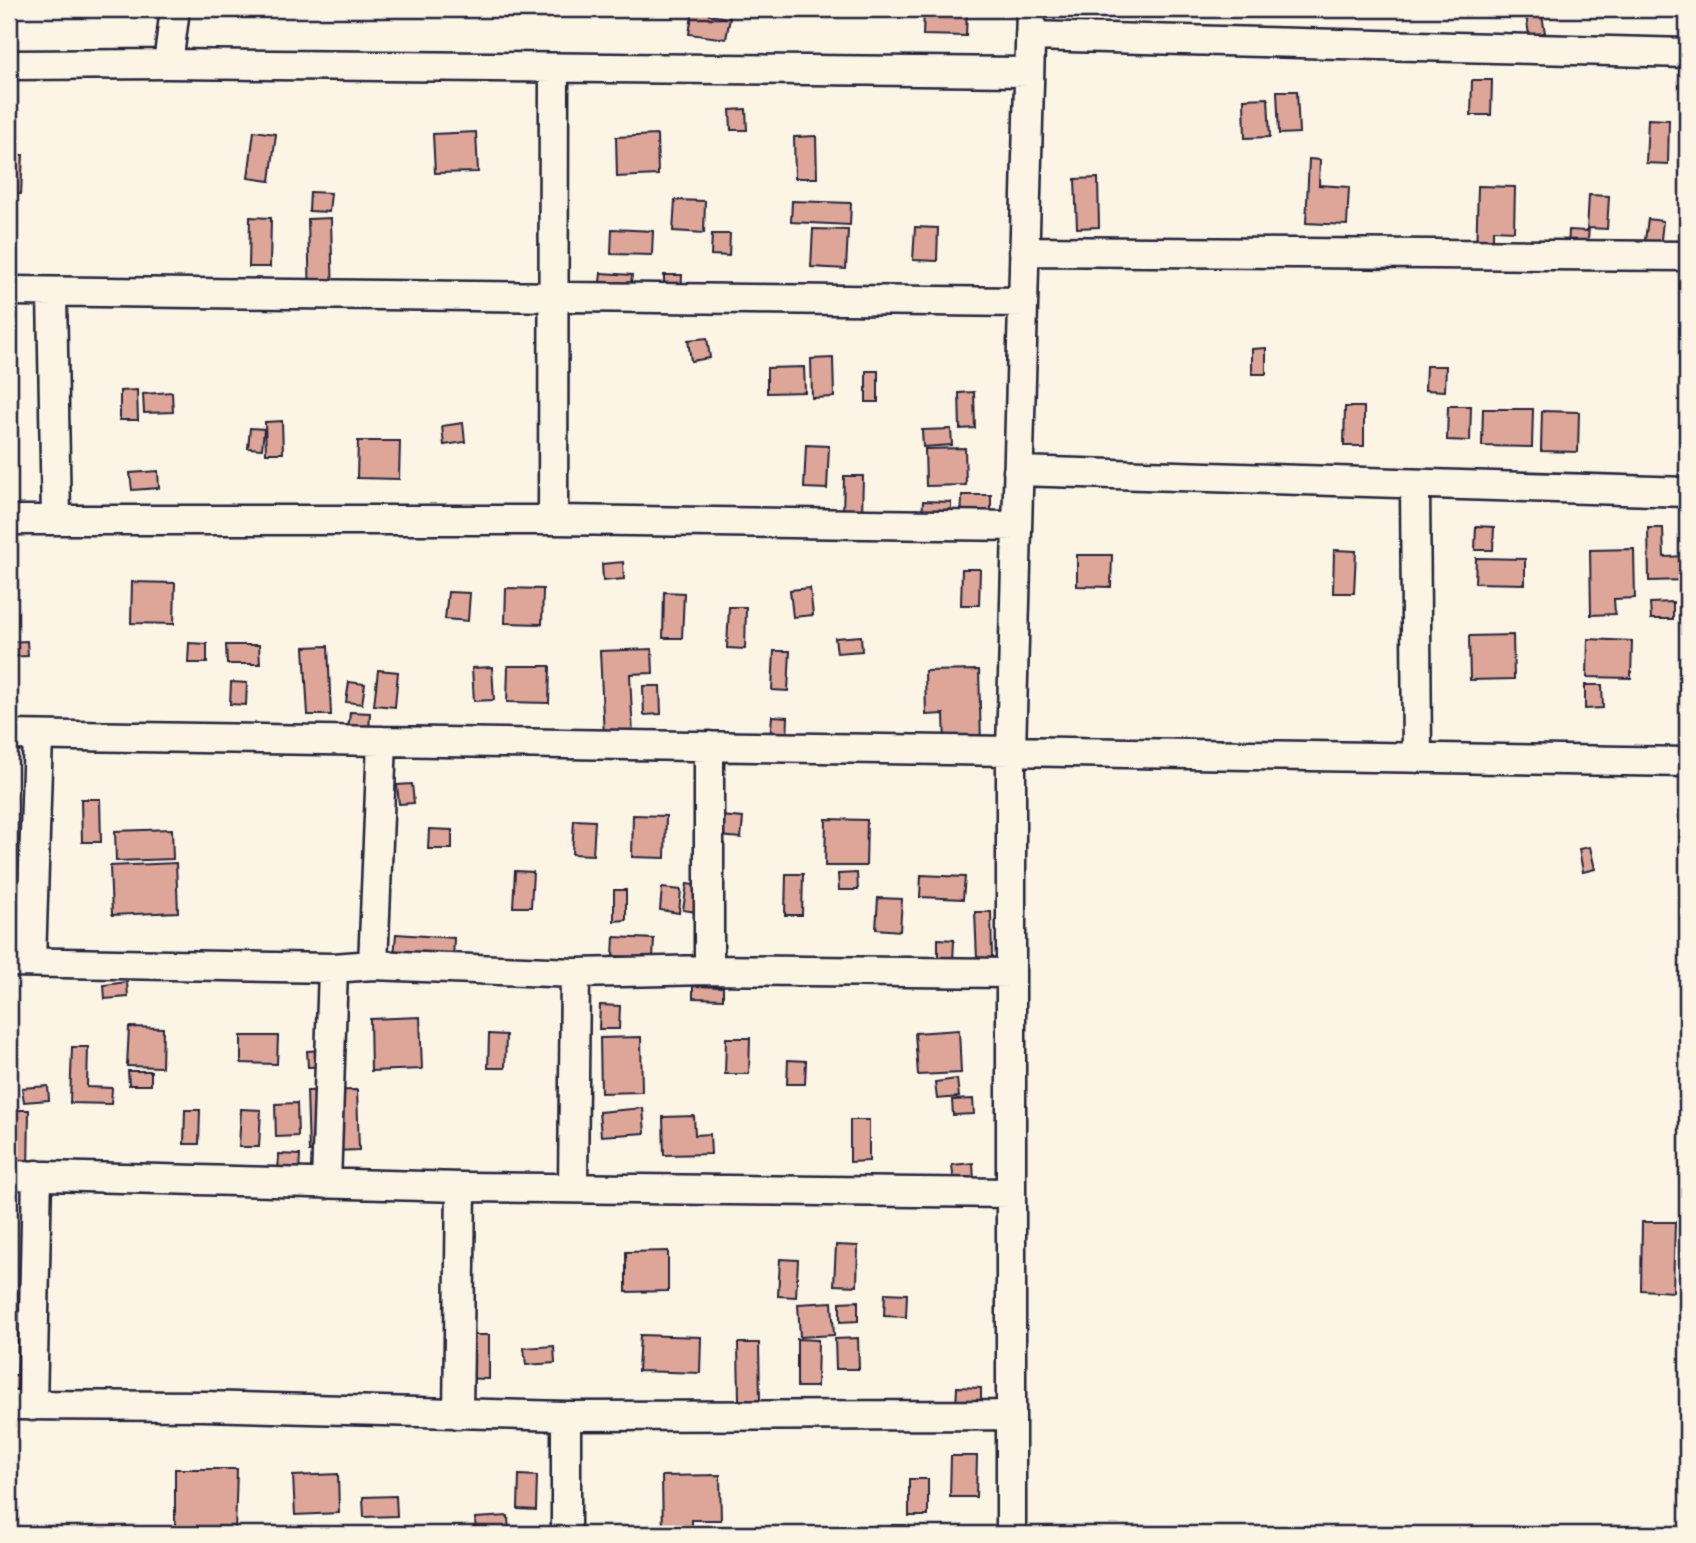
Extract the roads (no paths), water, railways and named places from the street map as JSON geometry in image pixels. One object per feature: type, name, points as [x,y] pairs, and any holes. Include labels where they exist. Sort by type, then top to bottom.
[{"type":"street","points":[[168,64],[175,9]]},
{"type":"street","points":[[1011,1534],[1011,751],[1030,22],[1687,53]]},
{"type":"street","points":[[9,65],[1029,72]]},
{"type":"street","points":[[553,520],[554,68]]},
{"type":"street","points":[[1024,251],[1687,256]]},
{"type":"street","points":[[9,291],[1023,302]]},
{"type":"street","points":[[52,293],[55,519]]},
{"type":"street","points":[[1018,471],[1687,492]]},
{"type":"street","points":[[1415,484],[1417,758]]},
{"type":"street","points":[[9,520],[553,520],[1017,526]]},
{"type":"street","points":[[9,735],[1687,762]]},
{"type":"street","points":[[38,736],[20,962],[333,968],[373,965],[575,973],[709,970],[1011,973]]},
{"type":"street","points":[[373,965],[382,741]]},
{"type":"street","points":[[709,746],[709,970]]},
{"type":"street","points":[[326,1184],[333,968]]},
{"type":"street","points":[[573,1188],[575,973]]},
{"type":"street","points":[[9,1175],[326,1184],[1011,1193]]},
{"type":"street","points":[[37,1175],[20,1405],[204,1406],[566,1416],[1011,1415]]},
{"type":"street","points":[[458,1414],[461,1186]]},
{"type":"street","points":[[566,1416],[566,1534]]}]
